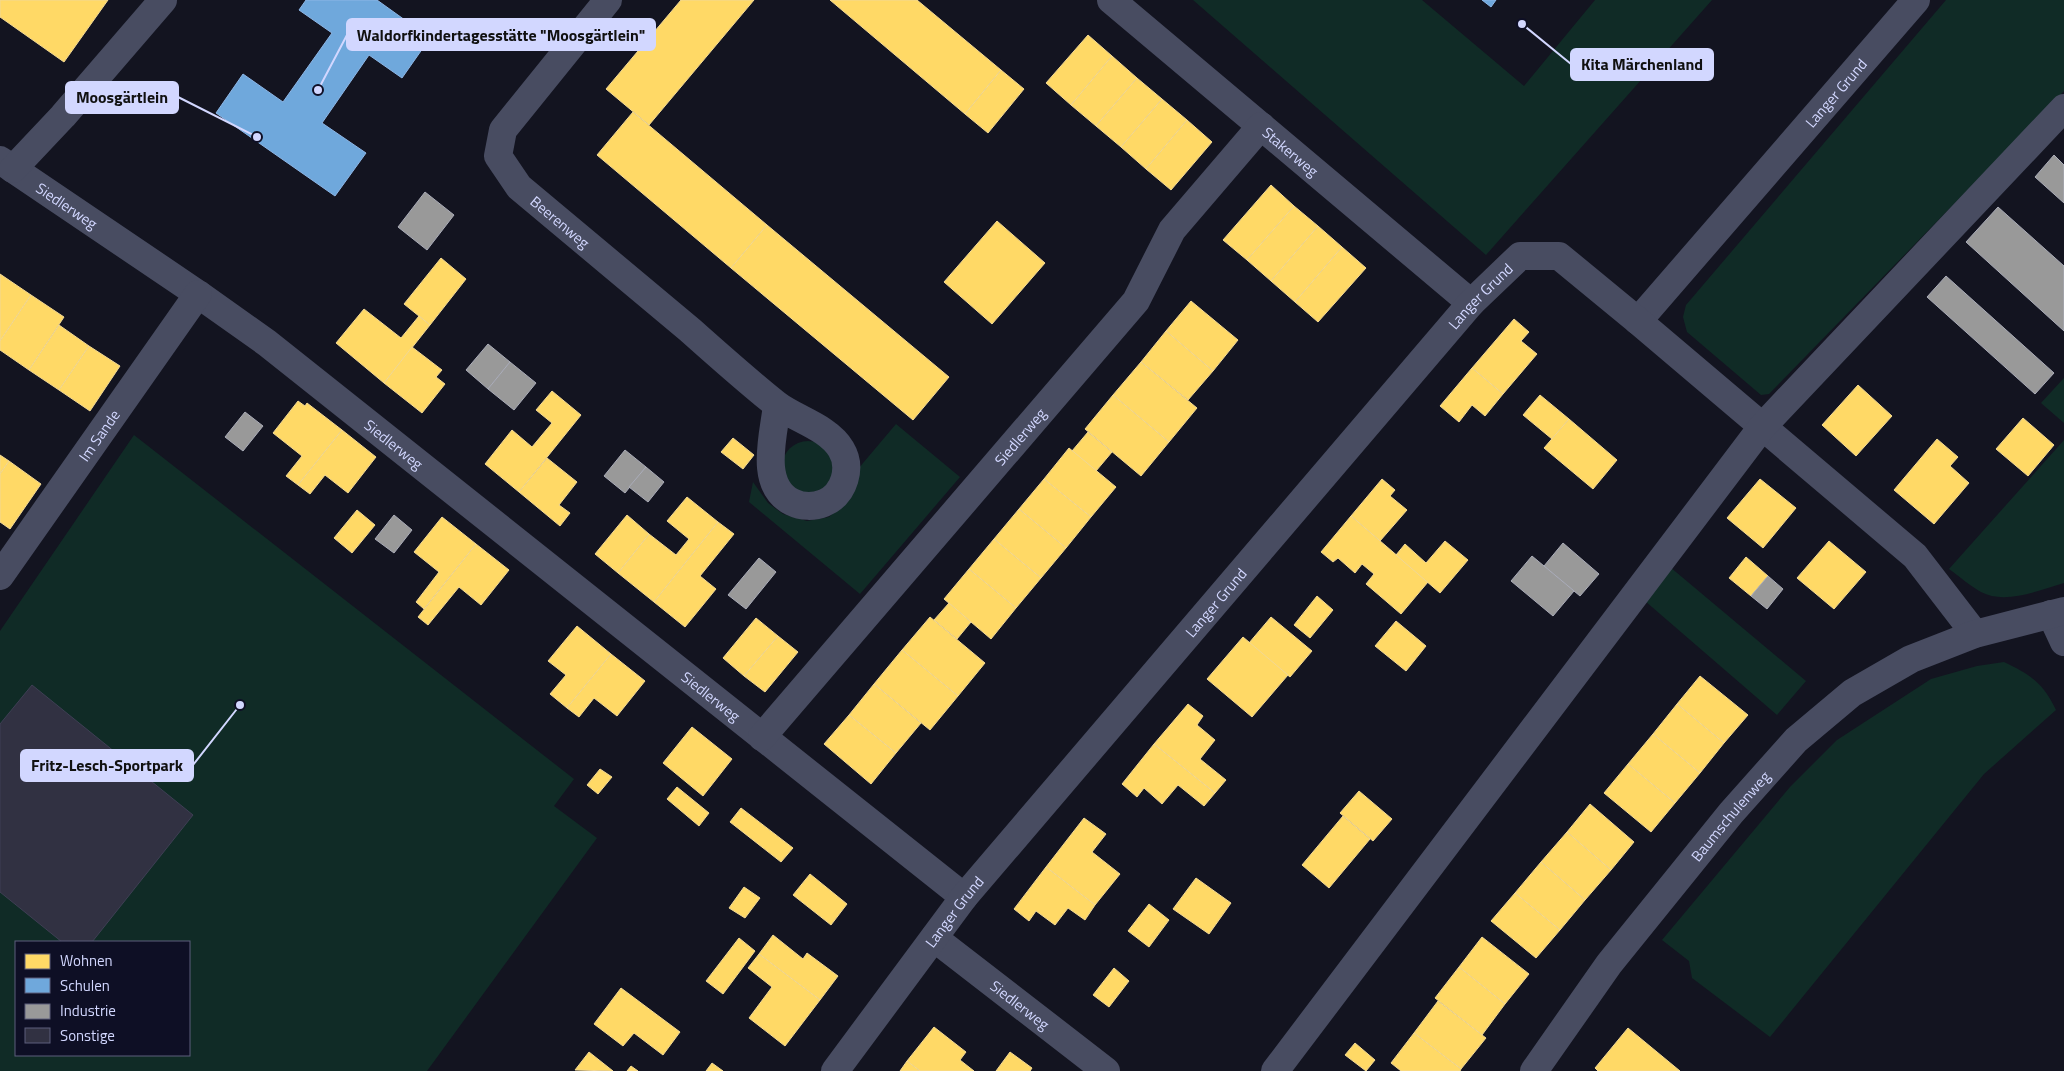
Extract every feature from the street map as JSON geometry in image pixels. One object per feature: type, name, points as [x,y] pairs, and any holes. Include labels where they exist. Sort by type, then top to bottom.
[{"type":"street","name":"Siedlerweg","points":[[162,0],[63,116],[6,164],[267,343],[964,897]]},
{"type":"street","name":"Beerenweg","points":[[608,0],[503,130],[498,156],[519,187],[777,405]]},
{"type":"street","name":"Stakerweg","points":[[1111,0],[1471,303]]},
{"type":"street","name":"Langer Grund","points":[[1638,321],[1916,0]]},
{"type":"street","points":[[1275,1071],[1762,426],[2064,108]]},
{"type":"street","name":"Siedlerweg","points":[[762,737],[1136,301],[1172,230],[1261,126]]},
{"type":"street","name":"Langer Grund","points":[[835,1071],[964,897],[1471,303],[1520,256],[1559,256],[1762,426]]},
{"type":"street","name":"Im Sande","points":[[1,574],[198,294]]},
{"type":"street","points":[[1762,426],[1914,556],[1975,634]]},
{"type":"street","points":[[2057,612],[2064,642]]},
{"type":"street","name":"Baumschulenweg","points":[[1543,1067],[1609,964],[1731,813],[1796,740],[1860,688],[1911,659],[1975,634],[2057,612]]},
{"type":"street","name":"Siedlerweg","points":[[934,938],[1106,1071]]},
{"type":"green space","points":[[1193,0],[1422,0],[1524,86],[1595,0],[1712,0],[1486,255]]},
{"type":"green space","points":[[1946,0],[2064,0],[2064,91],[1769,394],[1761,395],[1687,332],[1683,317],[1686,305]]},
{"type":"green space","points":[[2064,378],[2064,423],[2041,403]]},
{"type":"green space","points":[[896,424],[960,477],[860,594],[749,502],[753,482],[768,503],[783,514],[807,521],[829,517],[848,499],[858,469]]},
{"type":"green space","points":[[134,435],[574,779],[554,806],[597,838],[427,1071],[0,1071],[0,631]]},
{"type":"green space","points":[[2064,440],[2064,583],[2011,597],[1990,596],[1981,592],[1949,569]]},
{"type":"green space","points":[[803,441],[813,441],[827,448],[834,462],[834,472],[827,486],[813,493],[803,493],[793,489],[786,482],[782,472],[782,462],[786,452],[793,445]]},
{"type":"green space","points":[[1670,567],[1806,681],[1777,715],[1645,601]]},
{"type":"green space","points":[[2004,662],[2022,671],[2041,686],[2056,710],[1984,774],[1770,1037],[1692,978],[1689,961],[1662,940],[1790,787],[1837,740],[1931,679],[1977,666]]},
{"type":"building: Wohnen","points":[[0,0],[108,0],[64,62],[0,17]]},
{"type":"building: Wohnen","points":[[681,0],[754,0],[649,125],[606,89]]},
{"type":"building: Wohnen","points":[[830,0],[917,0],[1001,70],[965,114]]},
{"type":"building: Wohnen","points":[[1088,35],[1112,56],[1071,105],[1046,83]]},
{"type":"building: Wohnen","points":[[1112,56],[1137,78],[1096,126],[1071,105]]},
{"type":"building: Wohnen","points":[[1001,70],[1024,89],[988,133],[965,114]]},
{"type":"building: Wohnen","points":[[1137,78],[1162,99],[1121,147],[1096,126]]},
{"type":"building: Wohnen","points":[[1162,99],[1187,120],[1146,169],[1121,147]]},
{"type":"building: Wohnen","points":[[633,112],[767,225],[731,268],[597,155]]},
{"type":"building: Wohnen","points":[[1187,120],[1212,142],[1171,190],[1146,169]]},
{"type":"building: Wohnen","points":[[1271,185],[1294,206],[1247,260],[1223,240]]},
{"type":"building: Wohnen","points":[[1294,206],[1318,226],[1271,281],[1247,260]]},
{"type":"building: Wohnen","points":[[997,221],[1045,263],[992,324],[944,282]]},
{"type":"building: Wohnen","points":[[767,225],[949,377],[913,420],[731,268]]},
{"type":"building: Wohnen","points":[[1318,226],[1342,247],[1295,302],[1271,281]]},
{"type":"building: Wohnen","points":[[1342,247],[1366,268],[1318,322],[1295,302]]},
{"type":"building: Wohnen","points":[[441,258],[466,279],[430,325],[404,304]]},
{"type":"building: Wohnen","points":[[0,274],[31,295],[0,341]]},
{"type":"building: Wohnen","points":[[31,295],[64,317],[29,370],[0,350],[0,341]]},
{"type":"building: Wohnen","points":[[1191,301],[1238,340],[1213,371],[1166,331]]},
{"type":"building: Wohnen","points":[[364,309],[401,338],[419,316],[430,325],[384,383],[336,343]]},
{"type":"building: Wohnen","points":[[1514,319],[1529,332],[1521,341],[1537,354],[1503,394],[1472,368]]},
{"type":"building: Wohnen","points":[[59,325],[89,346],[59,390],[29,370]]},
{"type":"building: Wohnen","points":[[1166,331],[1213,371],[1188,400],[1141,362]]},
{"type":"building: Wohnen","points":[[89,346],[120,366],[90,411],[59,390]]},
{"type":"building: Wohnen","points":[[412,347],[442,370],[436,377],[445,384],[422,413],[384,383]]},
{"type":"building: Wohnen","points":[[1141,362],[1197,408],[1169,442],[1113,395]]},
{"type":"building: Wohnen","points":[[1472,368],[1503,394],[1485,416],[1472,405],[1459,422],[1440,406]]},
{"type":"building: Wohnen","points":[[1858,385],[1892,416],[1856,456],[1822,425]]},
{"type":"building: Wohnen","points":[[552,391],[581,415],[519,492],[485,464],[512,430],[532,447],[552,423],[536,410]]},
{"type":"building: Wohnen","points":[[1113,395],[1169,442],[1141,476],[1085,429]]},
{"type":"building: Wohnen","points":[[1540,395],[1569,419],[1552,439],[1523,415]]},
{"type":"building: Wohnen","points":[[298,401],[305,406],[307,403],[342,430],[298,485],[286,476],[302,456],[273,433]]},
{"type":"building: Wohnen","points":[[2023,418],[2054,445],[2028,476],[1996,449]]},
{"type":"building: Wohnen","points":[[1569,419],[1617,460],[1593,489],[1544,448]]},
{"type":"building: Wohnen","points":[[342,430],[376,457],[348,493],[325,475],[310,494],[298,485]]},
{"type":"building: Wohnen","points":[[1088,432],[1112,452],[1096,471],[1072,451]]},
{"type":"building: Wohnen","points":[[733,438],[754,455],[743,469],[721,452]]},
{"type":"building: Wohnen","points":[[1937,439],[1958,457],[1950,466],[1969,483],[1934,524],[1894,490]]},
{"type":"building: Wohnen","points":[[1069,448],[1116,487],[1091,517],[1044,479]]},
{"type":"building: Wohnen","points":[[0,455],[9,461],[0,474]]},
{"type":"building: Wohnen","points":[[547,458],[577,482],[559,505],[570,513],[560,526],[519,492]]},
{"type":"building: Wohnen","points":[[9,461],[41,484],[10,529],[0,522],[0,474]]},
{"type":"building: Wohnen","points":[[1044,479],[1091,517],[1066,548],[1019,509]]},
{"type":"building: Wohnen","points":[[1382,479],[1395,490],[1390,496],[1407,510],[1380,541],[1351,516]]},
{"type":"building: Wohnen","points":[[1760,479],[1796,508],[1763,548],[1727,518]]},
{"type":"building: Wohnen","points":[[687,497],[718,522],[654,602],[618,573],[649,534],[676,555],[689,539],[667,521]]},
{"type":"building: Wohnen","points":[[1019,509],[1066,548],[1041,578],[994,539]]},
{"type":"building: Wohnen","points":[[357,510],[375,525],[352,553],[334,538]]},
{"type":"building: Wohnen","points":[[627,515],[649,534],[618,573],[595,554]]},
{"type":"building: Wohnen","points":[[1351,516],[1428,582],[1401,614],[1366,584],[1374,574],[1362,564],[1355,573],[1338,558],[1333,562],[1321,552]]},
{"type":"building: Wohnen","points":[[442,517],[476,544],[424,609],[416,602],[439,572],[414,552]]},
{"type":"building: Wohnen","points":[[718,522],[734,534],[700,576],[716,589],[685,627],[654,602]]},
{"type":"building: Wohnen","points":[[994,539],[1041,578],[1016,608],[969,569]]},
{"type":"building: Wohnen","points":[[1445,541],[1468,560],[1440,593],[1396,555],[1405,544],[1426,563]]},
{"type":"building: Wohnen","points":[[1829,541],[1866,572],[1834,609],[1797,578]]},
{"type":"building: Wohnen","points":[[476,544],[509,570],[481,605],[459,587],[428,625],[418,617]]},
{"type":"building: Wohnen","points":[[1746,557],[1768,576],[1751,596],[1729,578]]},
{"type":"building: Wohnen","points":[[969,569],[1016,608],[991,639],[944,599]]},
{"type":"building: Wohnen","points":[[1317,596],[1333,610],[1310,638],[1294,625]]},
{"type":"building: Wohnen","points":[[949,603],[971,622],[957,639],[934,620]]},
{"type":"building: Wohnen","points":[[930,617],[985,663],[958,696],[902,650]]},
{"type":"building: Wohnen","points":[[1271,617],[1312,651],[1290,677],[1249,643]]},
{"type":"building: Wohnen","points":[[756,618],[778,636],[744,676],[723,658]]},
{"type":"building: Wohnen","points":[[1396,621],[1426,646],[1406,671],[1375,646]]},
{"type":"building: Wohnen","points":[[577,626],[611,654],[567,708],[550,694],[566,675],[548,661]]},
{"type":"building: Wohnen","points":[[778,636],[798,652],[765,692],[744,676]]},
{"type":"building: Wohnen","points":[[1243,637],[1288,675],[1252,717],[1207,679]]},
{"type":"building: Wohnen","points":[[902,650],[958,696],[930,730],[874,684]]},
{"type":"building: Wohnen","points":[[611,654],[645,681],[617,716],[594,698],[579,717],[567,708]]},
{"type":"building: Wohnen","points":[[1700,676],[1748,715],[1724,743],[1677,704]]},
{"type":"building: Wohnen","points":[[874,684],[921,723],[896,753],[849,715]]},
{"type":"building: Wohnen","points":[[1188,704],[1203,716],[1197,725],[1215,740],[1200,759],[1226,780],[1215,793],[1154,744]]},
{"type":"building: Wohnen","points":[[1677,704],[1724,743],[1700,773],[1653,734]]},
{"type":"building: Wohnen","points":[[849,715],[896,753],[871,784],[824,744]]},
{"type":"building: Wohnen","points":[[692,727],[732,759],[703,796],[663,763]]},
{"type":"building: Wohnen","points":[[1653,734],[1700,773],[1675,803],[1628,764]]},
{"type":"building: Wohnen","points":[[1154,744],[1215,793],[1204,806],[1178,785],[1162,804],[1144,788],[1137,797],[1122,784]]},
{"type":"building: Wohnen","points":[[1628,764],[1675,803],[1651,832],[1604,793]]},
{"type":"building: Wohnen","points":[[600,769],[612,777],[598,794],[587,785]]},
{"type":"building: Wohnen","points":[[677,787],[709,813],[699,826],[667,799]]},
{"type":"building: Wohnen","points":[[1359,791],[1392,819],[1373,841],[1340,813]]},
{"type":"building: Wohnen","points":[[1590,804],[1634,842],[1611,870],[1567,832]]},
{"type":"building: Wohnen","points":[[741,808],[793,848],[781,862],[730,822]]},
{"type":"building: Wohnen","points":[[1343,816],[1370,839],[1329,888],[1302,865]]},
{"type":"building: Wohnen","points":[[1084,818],[1106,834],[1092,852],[1120,874],[1095,905],[1046,867]]},
{"type":"building: Wohnen","points":[[1567,832],[1611,870],[1585,900],[1541,862]]},
{"type":"building: Wohnen","points":[[1541,862],[1585,900],[1560,930],[1515,893]]},
{"type":"building: Wohnen","points":[[1046,867],[1095,905],[1085,920],[1068,908],[1055,925],[1036,911],[1029,921],[1014,909]]},
{"type":"building: Wohnen","points":[[810,874],[847,904],[831,925],[793,895]]},
{"type":"building: Wohnen","points":[[1196,878],[1231,903],[1209,934],[1173,909]]},
{"type":"building: Wohnen","points":[[744,887],[760,898],[745,918],[729,908]]},
{"type":"building: Wohnen","points":[[1515,893],[1560,930],[1536,958],[1491,921]]},
{"type":"building: Wohnen","points":[[1149,904],[1169,920],[1149,947],[1128,931]]},
{"type":"building: Wohnen","points":[[773,935],[803,959],[807,953],[838,976],[820,1000],[759,954]]},
{"type":"building: Wohnen","points":[[1482,937],[1529,974],[1505,1004],[1459,967]]},
{"type":"building: Wohnen","points":[[739,938],[755,951],[723,994],[706,981]]},
{"type":"building: Wohnen","points":[[759,954],[820,1000],[785,1046],[749,1018],[772,987],[748,968]]},
{"type":"building: Wohnen","points":[[1459,967],[1505,1004],[1482,1035],[1435,998]]},
{"type":"building: Wohnen","points":[[1114,968],[1129,981],[1109,1007],[1093,995]]},
{"type":"building: Wohnen","points":[[621,988],[680,1032],[663,1055],[634,1033],[623,1046],[594,1024]]},
{"type":"building: Wohnen","points":[[1438,1001],[1486,1038],[1461,1069],[1414,1033]]},
{"type":"building: Wohnen","points":[[934,1027],[966,1052],[960,1060],[974,1071],[920,1071],[907,1061]]},
{"type":"building: Wohnen","points":[[1628,1028],[1680,1071],[1598,1071],[1595,1068]]},
{"type":"building: Wohnen","points":[[1414,1033],[1461,1069],[1460,1071],[1401,1071],[1391,1063]]},
{"type":"building: Wohnen","points":[[1355,1043],[1375,1060],[1366,1071],[1345,1055]]},
{"type":"building: Wohnen","points":[[589,1052],[613,1071],[575,1070]]},
{"type":"building: Wohnen","points":[[1010,1052],[1032,1068],[1030,1071],[996,1071]]},
{"type":"building: Wohnen","points":[[907,1061],[920,1071],[900,1071]]},
{"type":"building: Wohnen","points":[[712,1063],[723,1071],[706,1071]]},
{"type":"building: Wohnen","points":[[631,1066],[638,1071],[627,1071]]},
{"type":"building: Schulen","points":[[306,0],[377,0],[430,38],[402,78],[369,55],[322,123],[366,153],[335,196],[216,113],[243,74],[283,102],[332,33],[299,10]]},
{"type":"building: Schulen","points":[[1482,0],[1496,0],[1491,7]]},
{"type":"building: Industrie","points":[[2054,155],[2064,165],[2064,203],[2035,177]]},
{"type":"building: Industrie","points":[[425,192],[454,215],[427,250],[398,227]]},
{"type":"building: Industrie","points":[[1998,207],[2064,266],[2064,331],[1966,242]]},
{"type":"building: Industrie","points":[[1946,276],[2054,373],[2035,394],[1927,297]]},
{"type":"building: Industrie","points":[[488,344],[510,362],[488,389],[466,370]]},
{"type":"building: Industrie","points":[[510,362],[536,383],[514,410],[488,389]]},
{"type":"building: Industrie","points":[[245,412],[263,426],[243,451],[225,437]]},
{"type":"building: Industrie","points":[[625,450],[646,467],[625,493],[604,476]]},
{"type":"building: Industrie","points":[[646,467],[664,482],[648,502],[629,487]]},
{"type":"building: Industrie","points":[[394,515],[412,530],[394,553],[375,539]]},
{"type":"building: Industrie","points":[[1563,543],[1599,574],[1580,596],[1544,566]]},
{"type":"building: Industrie","points":[[1532,556],[1574,591],[1553,616],[1511,581]]},
{"type":"building: Industrie","points":[[759,558],[776,572],[746,609],[728,595]]},
{"type":"building: Industrie","points":[[1768,576],[1783,589],[1767,609],[1751,596]]},
{"type":"building: Sonstige","points":[[32,685],[193,815],[93,941],[61,941],[0,892],[0,724]]},
{"type":"place","name":"Kita Märchenland","points":[[1522,24]]},
{"type":"place","name":"Waldorfkindertagesstätte \"Moosgärtlein\"","points":[[318,90]]},
{"type":"place","name":"Moosgärtlein","points":[[257,137]]},
{"type":"place","name":"Fritz-Lesch-Sportpark","points":[[240,705]]}]
